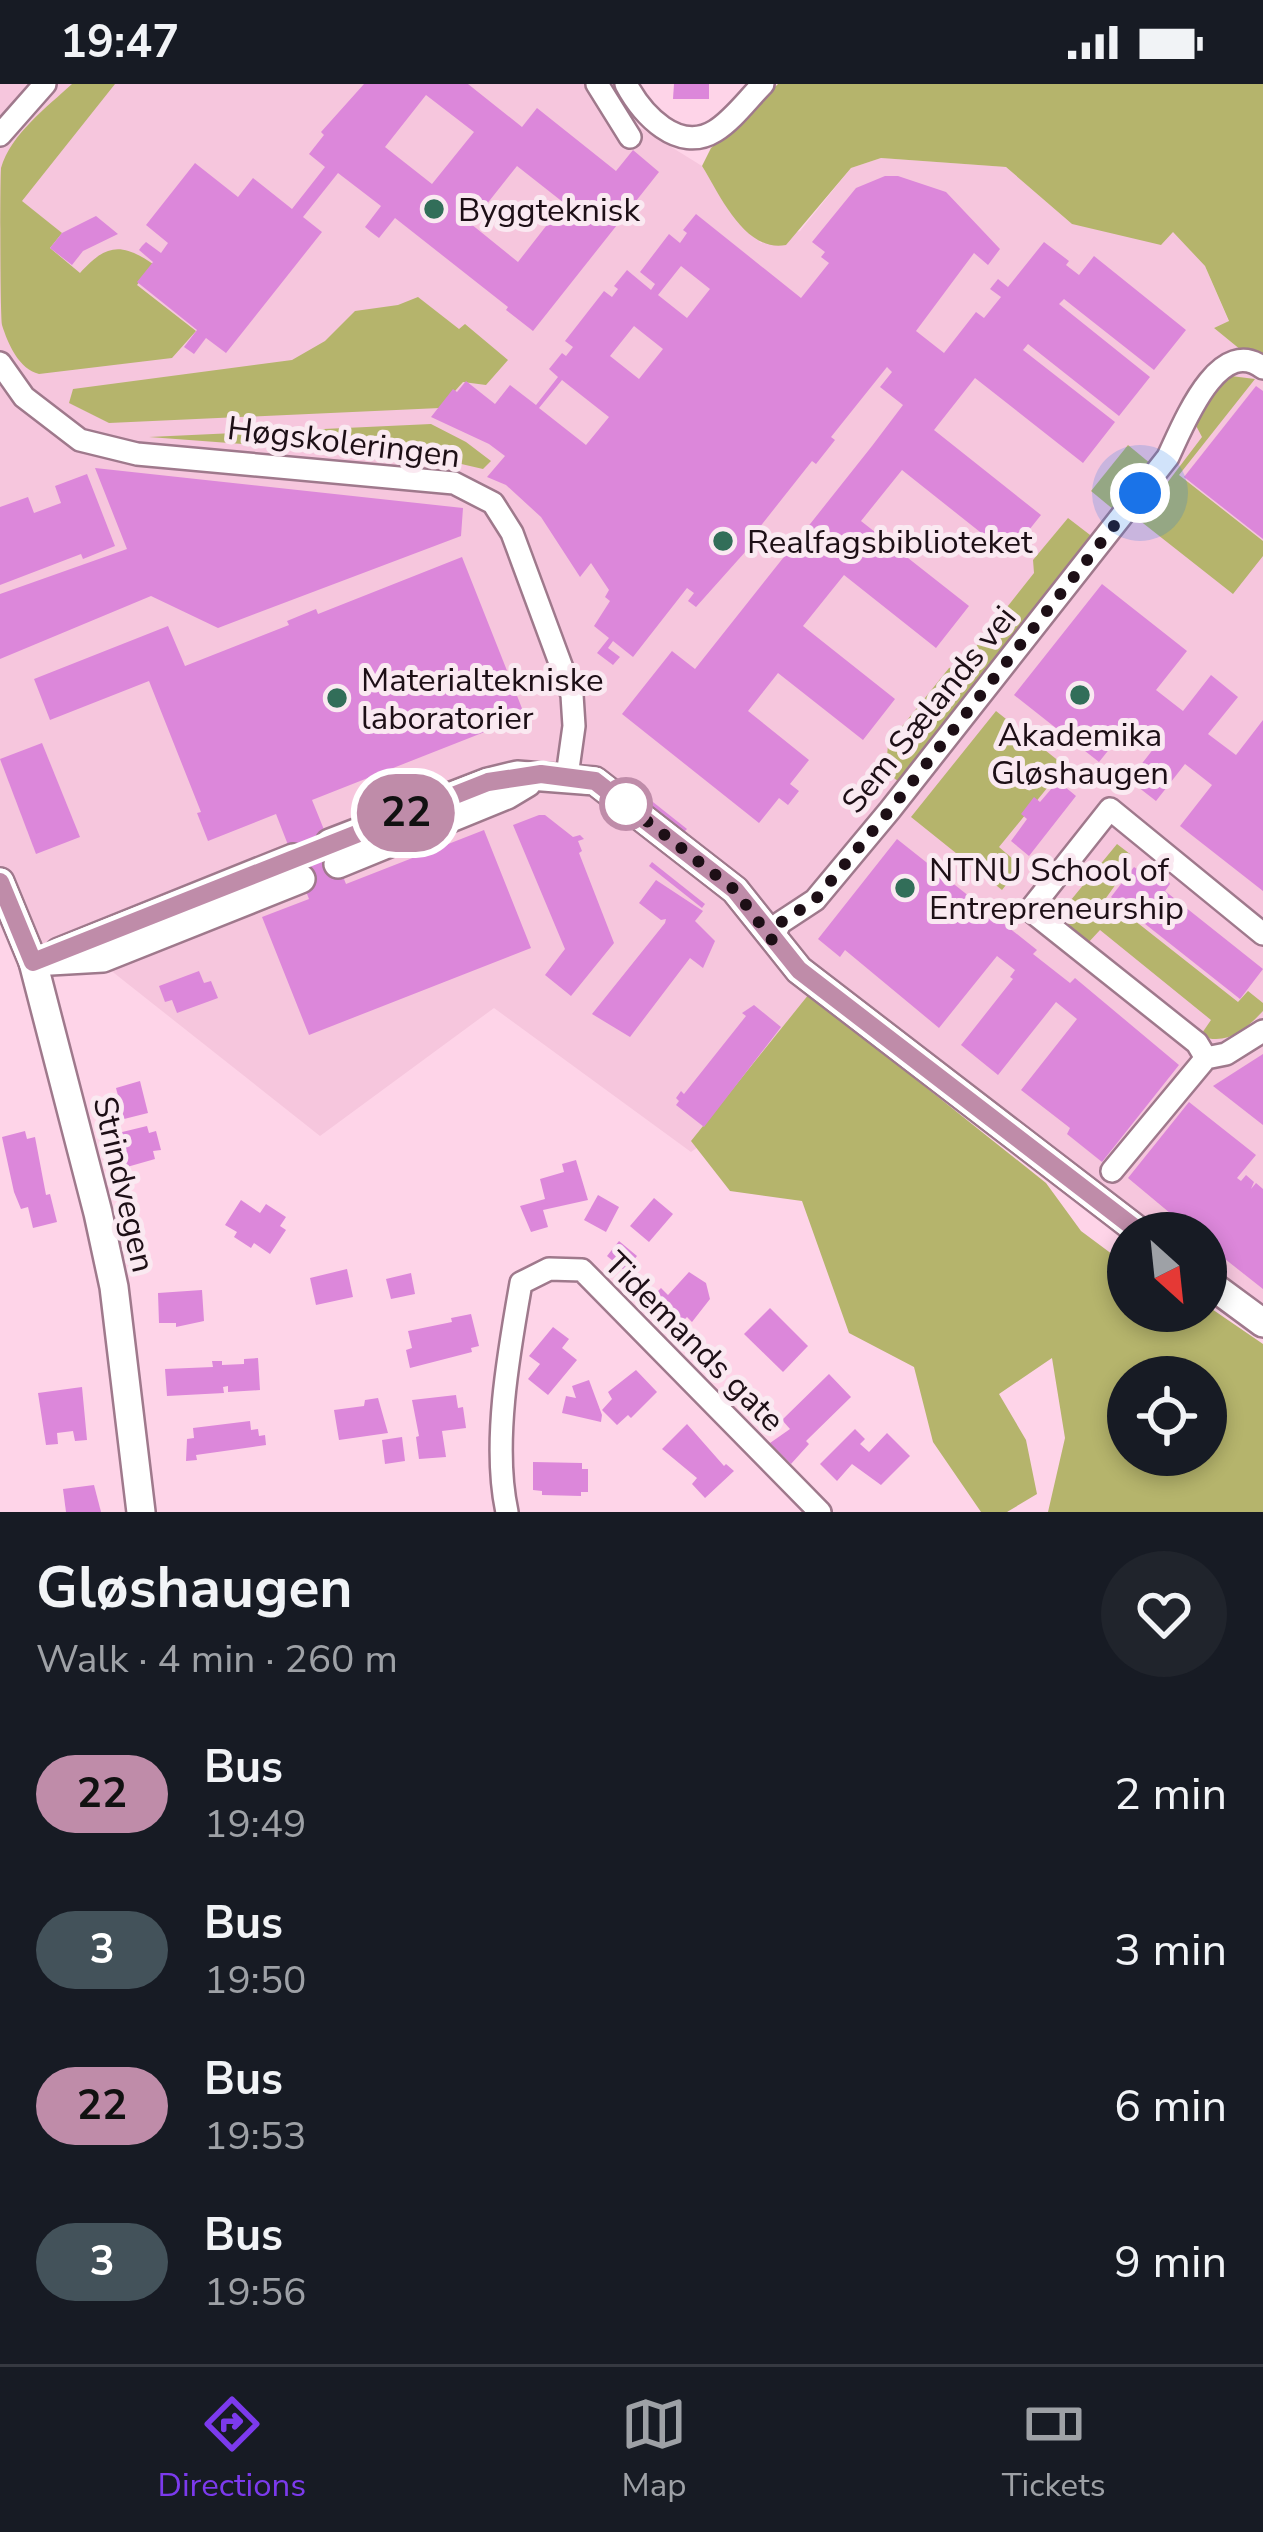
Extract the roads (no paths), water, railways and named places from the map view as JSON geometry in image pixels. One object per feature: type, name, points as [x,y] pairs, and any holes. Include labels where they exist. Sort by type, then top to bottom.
[{"type":"street","points":[[0,135],[45,84]]},
{"type":"street","points":[[597,84],[630,137]]},
{"type":"street","points":[[626,84],[652,122],[679,135],[700,138],[718,130],[763,84]]},
{"type":"street","name":"Sem Sælands vei","points":[[765,932],[815,900],[890,810],[1168,458],[1214,374],[1241,360],[1263,368]]},
{"type":"street","name":"Høgskoleringen","points":[[0,363],[24,397],[80,440],[137,454],[454,483],[494,502],[512,533],[572,695],[574,726],[554,775]]},
{"type":"street","points":[[333,853],[488,782],[554,775],[595,781],[735,890],[799,970],[1114,1212]]},
{"type":"street","points":[[1206,1058],[1197,1043],[1030,910],[1110,809],[1263,934]]},
{"type":"street","points":[[297,868],[103,958],[33,962],[94,938],[297,868]]},
{"type":"street","name":"Strindvegen","points":[[0,882],[33,962],[98,1213],[114,1287],[141,1512]]},
{"type":"street","points":[[1112,1171],[1206,1058],[1226,1054],[1263,1031]]},
{"type":"street","name":"Tidemands gate","points":[[507,1512],[501,1461],[521,1283],[564,1267],[582,1270],[820,1512]]},
{"type":"street","points":[[1227,1296],[1263,1323]]},
{"type":"place","name":"Byggteknisk","points":[[434,209]]},
{"type":"place","name":"Realfagsbiblioteket","points":[[723,541]]},
{"type":"place","name":"Akademika Gløshaugen","points":[[1080,695]]},
{"type":"place","name":"Materialtekniske laboratorier","points":[[337,698]]},
{"type":"place","name":"NTNU School of Entrepreneurship","points":[[905,888]]}]
